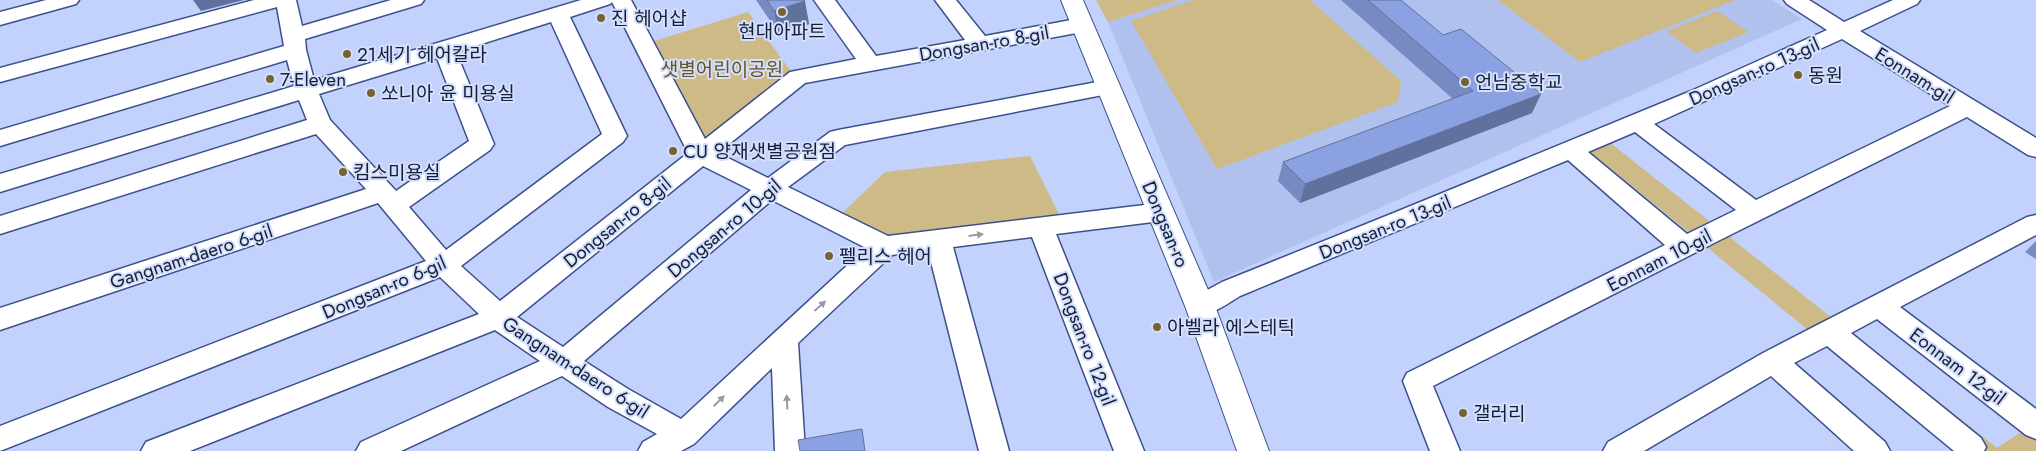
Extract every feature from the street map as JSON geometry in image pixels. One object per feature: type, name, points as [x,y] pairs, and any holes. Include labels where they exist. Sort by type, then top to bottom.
[{"type":"street","points":[[0,19],[69,0]]},
{"type":"street","points":[[0,75],[278,0]]},
{"type":"street","name":"Gangnam-daero 6-gil","points":[[286,0],[294,43],[306,90],[320,124],[388,198],[444,265],[509,326],[684,443]]},
{"type":"street","points":[[0,138],[294,43],[414,0]]},
{"type":"street","points":[[0,183],[603,0]]},
{"type":"street","points":[[621,0],[701,154],[884,246],[1161,212]]},
{"type":"street","points":[[824,0],[871,64]]},
{"type":"street","points":[[945,0],[980,44]]},
{"type":"street","name":"Dongsan-ro","points":[[1072,0],[1200,306],[1253,451]]},
{"type":"street","name":"Eonnam-gil","points":[[1794,0],[2036,149]]},
{"type":"street","name":"Dongsan-ro 13-gil","points":[[1200,306],[1232,289],[1637,122],[1910,0]]},
{"type":"street","name":"Dongsan-ro 6-gil","points":[[0,439],[444,265],[615,136],[558,14]]},
{"type":"street","name":"Dongsan-ro 8-gil","points":[[156,451],[499,317],[798,77],[1082,25]]},
{"type":"street","points":[[388,198],[482,144],[444,48]]},
{"type":"street","name":"Dongsan-ro 10-gil","points":[[371,451],[564,362],[769,189],[838,138],[1108,87]]},
{"type":"street","name":"Eonnam 10-gil","points":[[1445,451],[1417,381],[1968,108]]},
{"type":"street","points":[[1637,122],[1755,212]]},
{"type":"street","points":[[0,226],[320,124]]},
{"type":"street","points":[[1571,150],[1685,247]]},
{"type":"street","name":"Gangnam-daero 6-gil","points":[[0,320],[388,198]]},
{"type":"street","points":[[1618,451],[1774,361],[2036,224]]},
{"type":"street","name":"Dongsan-ro 12-gil","points":[[1041,227],[1128,451]]},
{"type":"street","points":[[938,240],[994,451]]},
{"type":"street","points":[[653,451],[684,443],[784,339],[884,246]]},
{"type":"street","name":"Eonnam 12-gil","points":[[1879,306],[2033,419]]},
{"type":"street","points":[[1830,332],[1972,447]]},
{"type":"street","points":[[784,339],[790,451]]},
{"type":"street","points":[[1774,361],[1875,451]]},
{"type":"shaded area","points":[[1178,0],[1772,0],[1802,19],[1214,282],[1108,22]]},
{"type":"green space","points":[[1096,0],[1178,0],[1108,22]]},
{"type":"green space","points":[[1193,0],[1310,0],[1401,81],[1398,102],[1217,169],[1131,21]]},
{"type":"green space","points":[[1498,0],[1735,0],[1580,62]]},
{"type":"green space","points":[[1717,11],[1749,32],[1696,53],[1666,31]]},
{"type":"green space","name":"샛별어린이공원","points":[[748,12],[792,73],[707,140],[651,42]]},
{"type":"green space","points":[[1609,142],[1997,448],[2026,429],[2036,436],[2036,451],[1956,451],[1588,150]]},
{"type":"green space","points":[[1030,156],[1064,224],[885,246],[834,221],[885,172]]},
{"type":"building","points":[[767,0],[804,0],[805,1],[774,11]]},
{"type":"building","points":[[1368,0],[1401,0],[1443,35],[1461,29],[1541,94],[1305,184],[1283,162],[1473,91]]},
{"type":"building","points":[[862,429],[865,451],[800,451],[798,440]]},
{"type":"place","name":"현대아파트","points":[[782,12]]},
{"type":"place","name":"진 헤어샵","points":[[601,18]]},
{"type":"place","name":"21세기 헤어칼라","points":[[347,54]]},
{"type":"place","name":"동원","points":[[1798,75]]},
{"type":"place","name":"7-Eleven","points":[[270,79]]},
{"type":"place","name":"언남중학교","points":[[1465,82]]},
{"type":"place","name":"쏘니아 윤 미용실","points":[[371,93]]},
{"type":"place","name":"CU 양재샛별공원점","points":[[673,151]]},
{"type":"place","name":"킴스미용실","points":[[343,172]]},
{"type":"place","name":"펠리스 헤어","points":[[829,256]]},
{"type":"place","name":"아벨라 에스테틱","points":[[1157,327]]},
{"type":"place","name":"갤러리","points":[[1463,413]]}]
